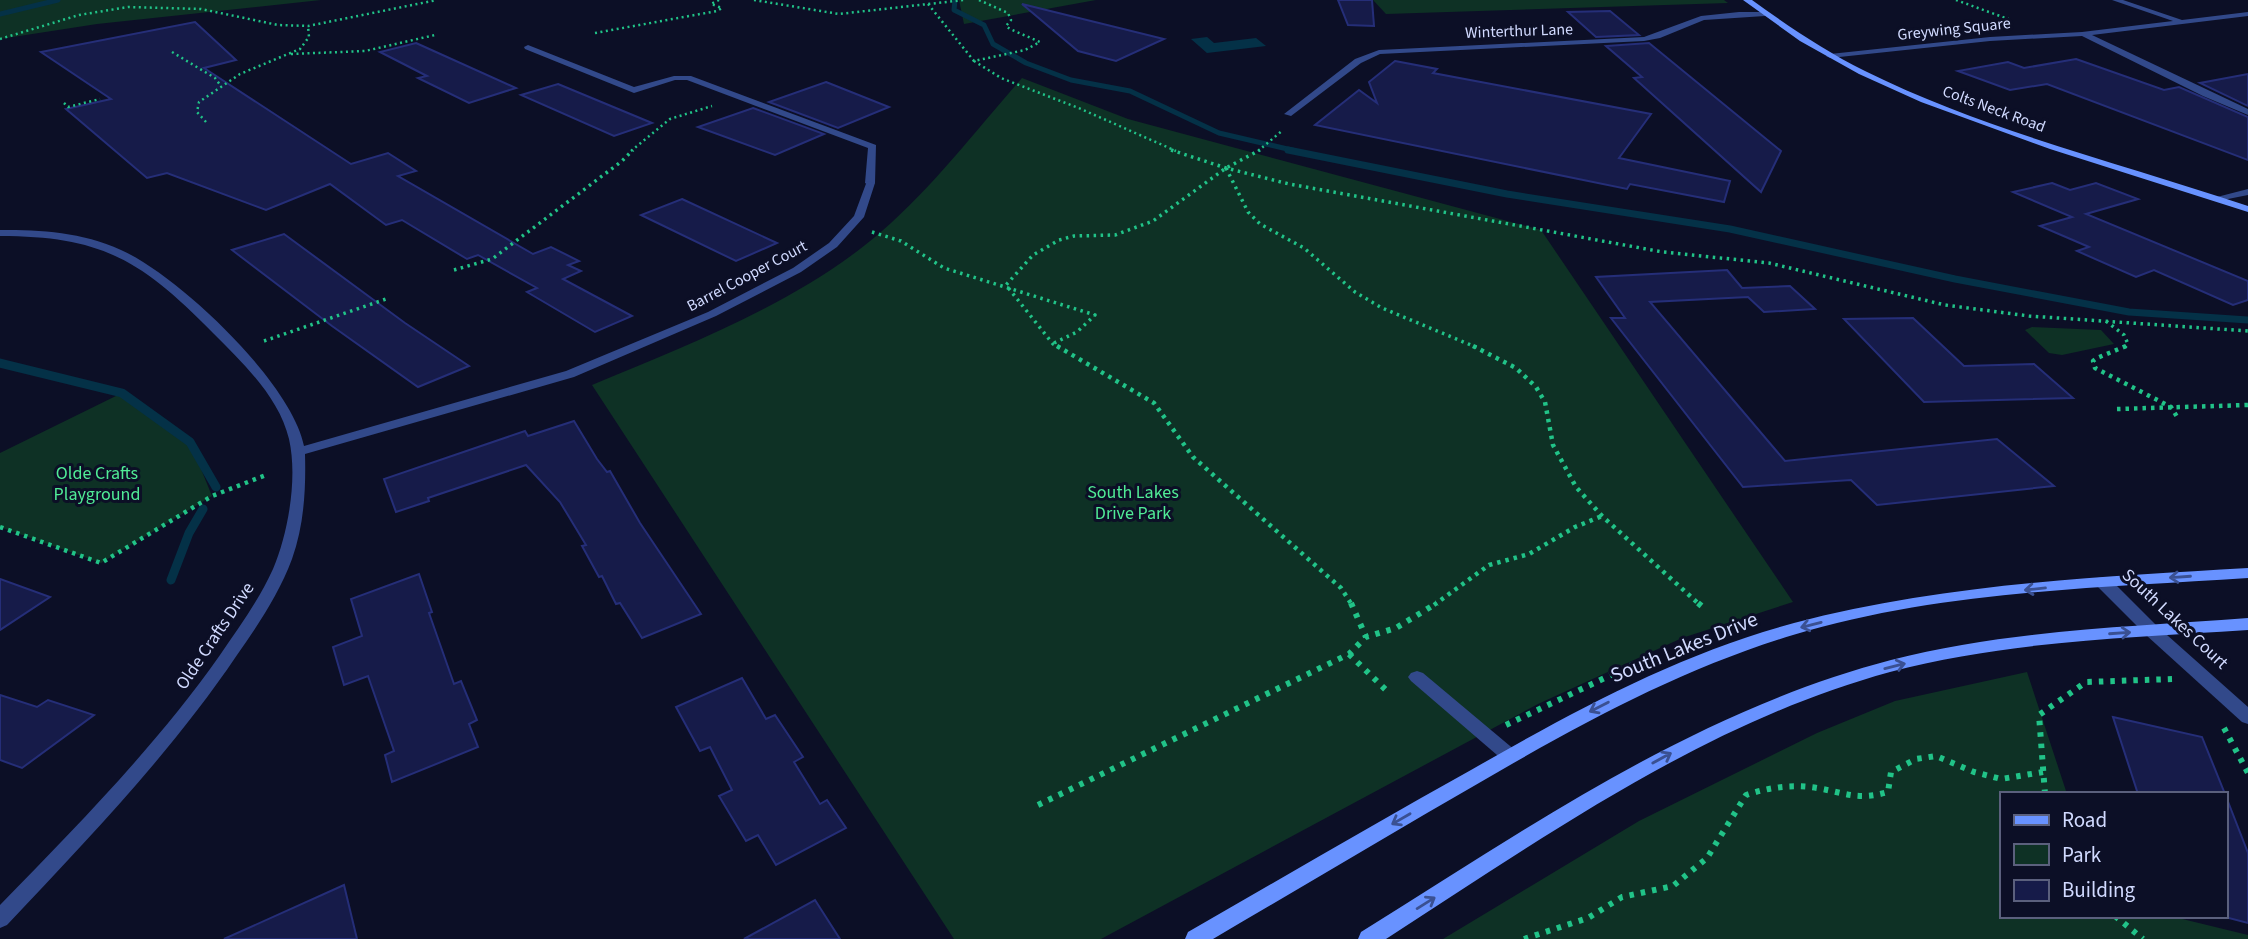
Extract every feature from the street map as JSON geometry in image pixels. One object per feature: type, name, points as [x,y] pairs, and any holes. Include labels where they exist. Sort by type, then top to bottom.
[{"type":"main road","name":"Colts Neck Road","points":[[1747,0],[1830,56],[1881,81],[1973,118],[2248,209]]},
{"type":"main road","name":"South Lakes Drive","points":[[1195,939],[1596,708],[1666,674],[1731,649],[1794,629],[1923,601],[2103,582],[2248,573]]},
{"type":"main road","points":[[1368,939],[1667,755],[1783,701],[1889,667],[2009,643],[2248,624]]},
{"type":"street","name":"Greywing Square","points":[[2116,0],[2181,21]]},
{"type":"street","name":"Winterthur Lane","points":[[1288,114],[1358,61],[1379,52],[1644,39],[1661,36],[1686,23],[1708,17],[1765,14]]},
{"type":"street","name":"Greywing Square","points":[[1830,56],[2082,34],[2248,14]]},
{"type":"street","name":"Greywing Square","points":[[2082,34],[2128,53],[2192,89],[2248,112]]},
{"type":"street","name":"Barrel Cooper Court","points":[[298,453],[570,374],[712,314],[797,270],[833,245],[859,217],[870,183],[873,147],[688,78],[674,78],[634,90],[528,47]]},
{"type":"street","points":[[2218,198],[2248,192]]},
{"type":"street","name":"Olde Crafts Drive","points":[[0,233],[46,234],[90,240],[145,265],[180,293],[258,376],[278,401],[295,435],[298,453],[298,508],[289,548],[260,609],[194,703],[120,789],[0,919]]},
{"type":"street","name":"South Lakes Court","points":[[2103,582],[2152,631],[2248,717]]},
{"type":"street","points":[[1417,677],[1510,757]]},
{"type":"path","points":[[0,39],[79,15],[139,6],[201,9],[278,24],[308,26],[437,0]]},
{"type":"path","points":[[595,33],[717,12],[722,8],[711,4],[719,0]]},
{"type":"path","points":[[754,0],[839,14],[964,0]]},
{"type":"path","points":[[974,61],[1026,50],[1040,42],[1010,29],[1006,26],[1011,20],[1008,13],[979,0]]},
{"type":"path","points":[[1956,0],[2007,19],[2038,36]]},
{"type":"path","points":[[928,4],[974,61],[1001,78],[1081,109],[1172,150],[1226,168],[1289,184],[1629,247],[1769,263],[1945,305],[2029,316],[2248,331]]},
{"type":"path","points":[[206,122],[197,112],[199,102],[240,74],[290,54],[306,43],[311,32],[308,26]]},
{"type":"path","points":[[290,54],[365,51],[435,36]]},
{"type":"path","points":[[172,52],[215,78],[221,86]]},
{"type":"path","points":[[64,103],[68,107],[100,99]]},
{"type":"path","points":[[454,270],[492,259],[622,162],[641,141],[670,119],[714,105]]},
{"type":"path","points":[[1006,285],[1033,254],[1059,240],[1074,236],[1115,235],[1153,221],[1291,125]]},
{"type":"path","points":[[1226,168],[1248,212],[1260,224],[1314,255],[1355,292],[1382,308],[1492,354],[1516,368],[1536,387],[1545,402],[1553,445],[1576,487],[1602,516],[1704,608]]},
{"type":"path","points":[[872,232],[901,241],[944,268],[1006,285],[1095,315],[1074,335],[1053,344]]},
{"type":"path","points":[[1006,285],[1053,344],[1154,403],[1194,457],[1341,588],[1356,610],[1366,637]]},
{"type":"path","points":[[264,341],[389,298]]},
{"type":"path","points":[[2105,321],[2124,335],[2128,344],[2121,352],[2097,357],[2092,361],[2095,368],[2171,407],[2179,421]]},
{"type":"path","points":[[2117,409],[2248,405]]},
{"type":"path","points":[[0,527],[101,563],[212,496],[266,475]]},
{"type":"path","points":[[1038,805],[1349,654],[1366,637],[1396,628],[1408,621],[1489,565],[1529,554],[1567,531],[1602,516]]},
{"type":"path","points":[[1349,654],[1388,692]]},
{"type":"path","points":[[2045,792],[2039,715],[2086,682],[2177,680]]},
{"type":"path","points":[[2222,725],[2248,773]]},
{"type":"path","points":[[1524,939],[1588,918],[1622,897],[1672,886],[1707,858],[1746,795],[1774,786],[1819,788],[1864,800],[1888,792],[1891,772],[1916,759],[1936,755],[1974,772],[2001,779],[2043,772]]},
{"type":"path","points":[[2117,918],[2143,939]]},
{"type":"green space","points":[[0,0],[321,0],[97,24],[0,39]]},
{"type":"green space","points":[[959,0],[1096,0],[964,24]]},
{"type":"green space","points":[[1373,0],[1724,0],[1728,3],[1386,14]]},
{"type":"green space","name":"South Lakes Drive Park","points":[[1022,78],[1128,119],[1541,230],[1793,602],[1682,638],[1538,704],[1101,939],[954,939],[592,385],[743,319],[817,279],[851,256],[901,214],[955,157]]},
{"type":"green space","points":[[2032,327],[2101,330],[2114,344],[2062,355],[2049,353],[2025,330]]},
{"type":"green space","name":"Olde Crafts Playground","points":[[122,393],[190,442],[212,496],[101,563],[0,527],[0,453]]},
{"type":"green space","points":[[2027,672],[2066,792],[2000,792],[2000,918],[2178,918],[2248,935],[2248,939],[1443,939],[1639,821],[1817,733],[1895,701]]},
{"type":"water","points":[[1207,37],[1214,43],[1256,38],[1266,46],[1207,53],[1191,39]]},
{"type":"building","points":[[1338,0],[1372,0],[1374,26],[1348,25]]},
{"type":"building","points":[[1022,4],[1164,39],[1116,61],[1078,51]]},
{"type":"building","points":[[1610,11],[1639,35],[1596,37],[1568,12]]},
{"type":"building","points":[[195,22],[236,60],[204,68],[351,164],[388,153],[416,171],[398,176],[533,254],[551,247],[579,261],[568,265],[581,271],[563,279],[632,316],[595,332],[527,292],[537,288],[478,255],[467,259],[402,220],[386,225],[330,184],[266,210],[167,173],[147,178],[66,109],[111,99],[41,52]]},
{"type":"building","points":[[416,43],[516,88],[469,103],[418,78],[427,76],[380,52]]},
{"type":"building","points":[[1649,43],[1781,151],[1761,192],[1634,78],[1642,77],[1606,46]]},
{"type":"building","points":[[2076,59],[2164,90],[2179,87],[2248,117],[2248,160],[2047,84],[2010,90],[1958,71],[2008,62],[2024,68]]},
{"type":"building","points":[[1395,61],[1437,69],[1433,73],[1651,114],[1619,158],[1730,181],[1724,202],[1630,184],[1627,189],[1315,125],[1359,90],[1377,103],[1369,82]]},
{"type":"building","points":[[2248,74],[2248,106],[2200,83]]},
{"type":"building","points":[[826,82],[889,107],[838,128],[769,102]]},
{"type":"building","points":[[558,84],[652,123],[614,136],[521,95]]},
{"type":"building","points":[[753,108],[824,134],[775,155],[698,127]]},
{"type":"building","points":[[2052,183],[2070,190],[2096,183],[2138,199],[2086,214],[2248,281],[2248,300],[2233,305],[2154,270],[2136,277],[2077,251],[2089,247],[2040,226],[2072,217],[2013,192]]},
{"type":"building","points":[[682,199],[777,243],[736,261],[641,215]]},
{"type":"building","points":[[284,234],[405,323],[469,366],[418,387],[232,250]]},
{"type":"building","points":[[1727,270],[1742,288],[1790,286],[1815,309],[1764,312],[1748,297],[1650,302],[1785,461],[1997,439],[2054,486],[1877,505],[1851,480],[1743,487],[1611,318],[1625,318],[1596,277]]},
{"type":"building","points":[[1913,318],[1964,366],[2034,364],[2073,398],[1924,402],[1844,319]]},
{"type":"building","points":[[574,421],[597,459],[607,472],[610,471],[640,523],[701,614],[642,638],[620,603],[616,604],[602,576],[599,577],[582,546],[586,545],[560,502],[526,465],[428,498],[429,501],[396,512],[384,479],[525,431],[528,436]]},
{"type":"building","points":[[419,574],[432,612],[429,613],[454,684],[461,681],[477,720],[469,724],[478,747],[392,782],[385,755],[394,751],[368,676],[344,685],[333,647],[362,636],[351,599]]},
{"type":"building","points":[[0,579],[50,597],[0,630]]},
{"type":"building","points":[[742,678],[766,719],[775,715],[803,757],[794,762],[820,804],[827,800],[846,828],[776,865],[758,835],[746,841],[719,796],[732,790],[710,747],[700,751],[676,707]]},
{"type":"building","points":[[0,695],[37,707],[48,700],[94,715],[22,768],[0,760]]},
{"type":"building","points":[[2113,717],[2202,737],[2224,792],[2137,792]]},
{"type":"building","points":[[2227,799],[2248,853],[2248,923],[2227,918]]},
{"type":"building","points":[[344,885],[357,939],[224,939]]},
{"type":"building","points":[[815,900],[840,939],[744,939]]},
{"type":"waterway","points":[[0,14],[58,0]]},
{"type":"waterway","points":[[955,0],[954,10],[984,25],[993,44],[1026,63],[1071,80],[1130,91],[1219,133],[1296,151]]},
{"type":"waterway","points":[[1288,150],[1507,194],[1730,229],[1955,279],[2129,312],[2248,320]]},
{"type":"waterway","points":[[0,363],[122,393],[190,442],[216,487]]},
{"type":"waterway","points":[[171,580],[189,533],[203,509]]}]
